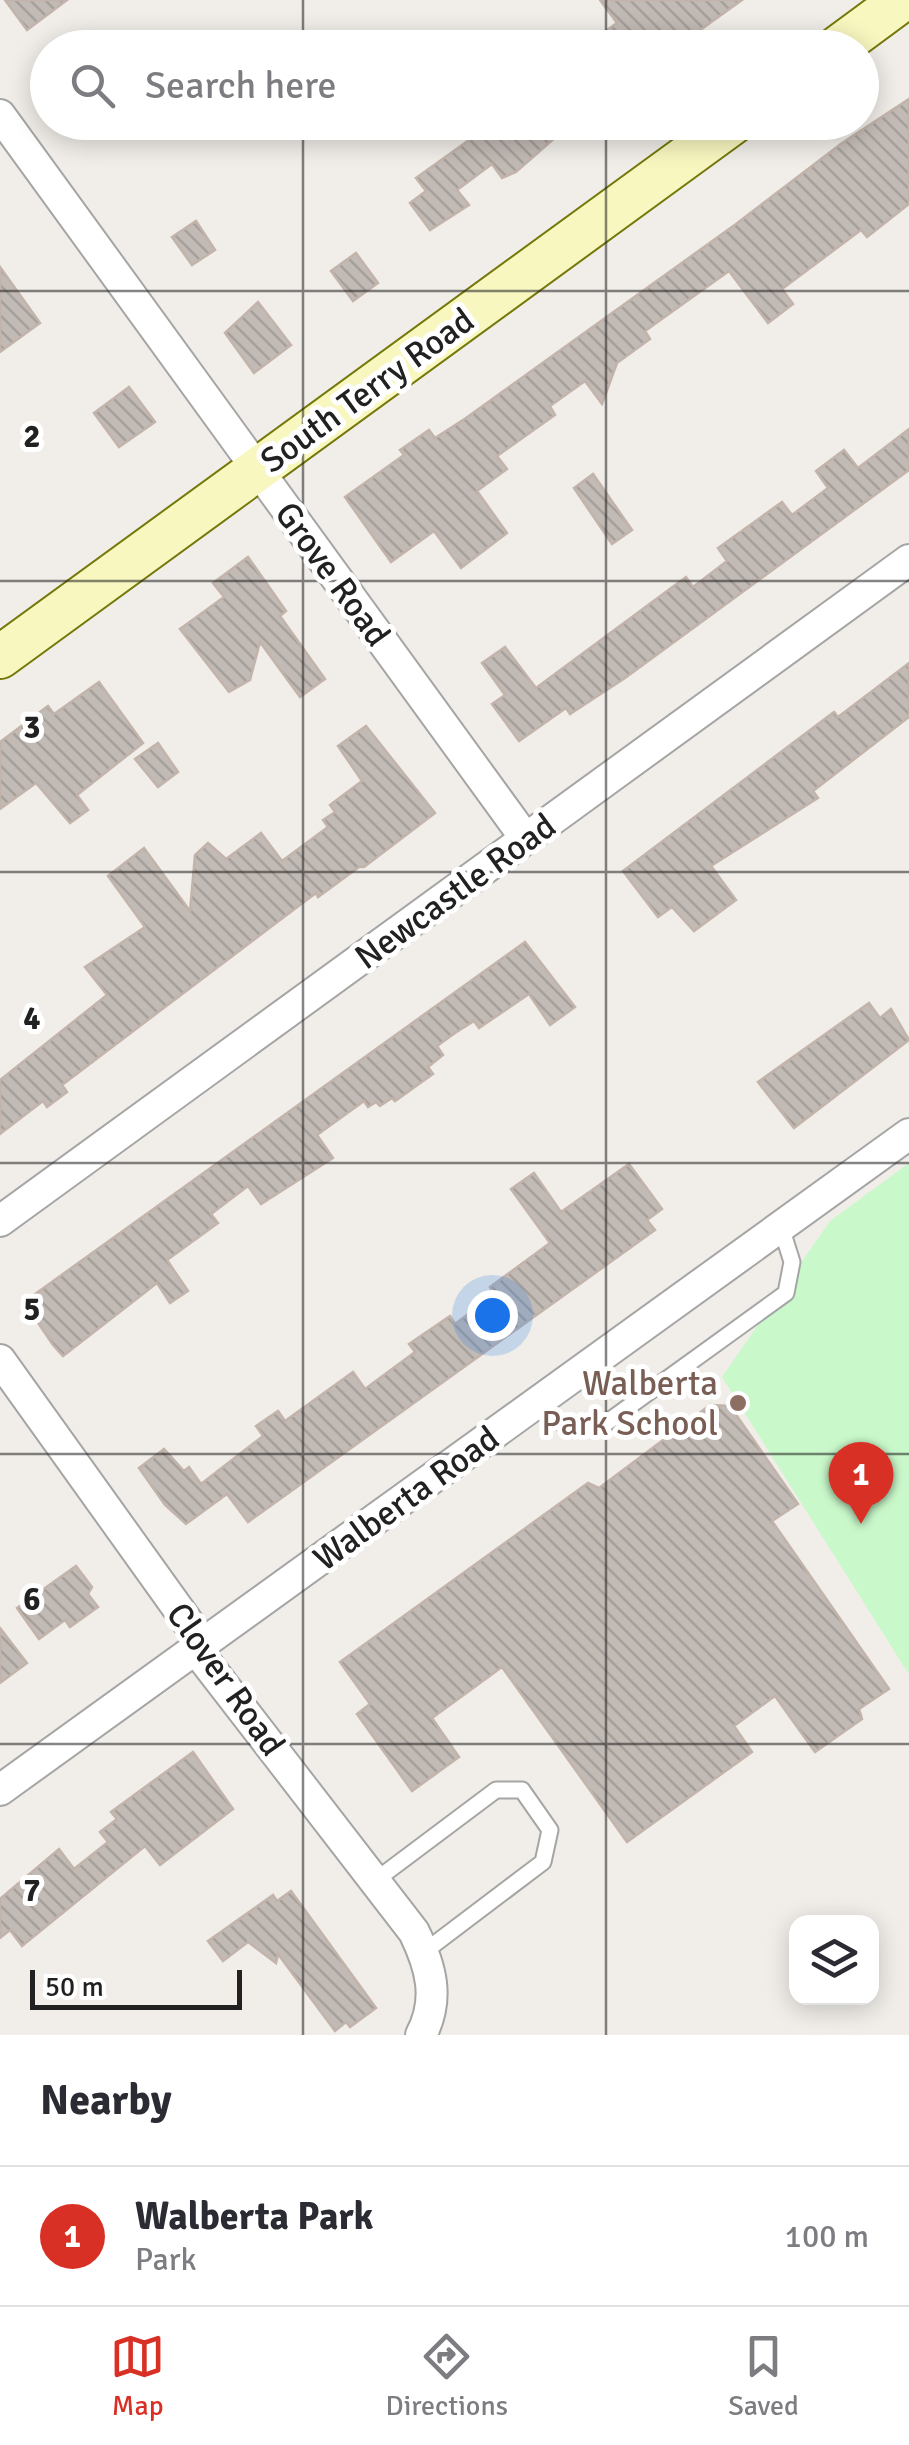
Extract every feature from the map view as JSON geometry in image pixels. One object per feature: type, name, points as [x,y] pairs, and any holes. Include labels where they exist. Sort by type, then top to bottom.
[{"type":"street","points":[[861,30],[902,0]]},
{"type":"street","name":"Grove Road","points":[[0,115],[526,839]]},
{"type":"street","name":"South Terry Road","points":[[0,658],[709,140]]},
{"type":"street","name":"Newcastle Road","points":[[0,1221],[909,560]]},
{"type":"street","name":"Walberta Road","points":[[0,1790],[909,1134]]},
{"type":"street","name":"Clover Road","points":[[0,1360],[202,1642],[202,1656],[376,1880],[424,1952],[430,1964],[432,2003],[421,2035]]},
{"type":"lane","points":[[532,1405],[566,1426],[602,1426],[641,1399],[786,1293],[792,1262],[781,1227]]},
{"type":"lane","points":[[376,1880],[496,1790],[522,1790],[550,1830],[543,1862],[424,1952]]},
{"type":"green space","points":[[909,1163],[908,1673],[722,1377],[830,1221]]},
{"type":"building","points":[[5,0],[67,0],[27,30]]},
{"type":"building","points":[[600,0],[742,0],[700,30],[607,30],[617,23]]},
{"type":"building","points":[[909,99],[909,204],[867,237],[861,230],[782,289],[793,304],[768,323],[729,271],[645,331],[650,339],[617,363],[602,404],[585,381],[550,406],[555,415],[497,456],[507,469],[477,491],[507,533],[461,568],[434,531],[391,562],[345,497],[404,455],[400,450],[429,430],[435,438],[466,418],[842,143],[879,140],[879,119]]},
{"type":"building","points":[[469,140],[552,140],[516,172],[502,178],[492,164],[457,190],[469,205],[430,230],[410,203],[426,191],[416,178]]},
{"type":"building","points":[[196,221],[215,250],[192,265],[172,237]]},
{"type":"building","points":[[356,253],[378,283],[353,301],[331,271]]},
{"type":"building","points":[[0,267],[40,323],[0,352]]},
{"type":"building","points":[[258,302],[291,345],[254,373],[225,333]]},
{"type":"building","points":[[129,387],[155,422],[119,447],[94,413]]},
{"type":"building","points":[[909,429],[909,470],[625,678],[570,714],[566,708],[519,741],[492,704],[505,695],[482,663],[505,647],[536,688],[686,577],[693,587],[727,561],[718,548],[782,502],[792,515],[828,488],[816,471],[844,450],[858,468]]},
{"type":"building","points":[[593,474],[632,530],[612,544],[574,488]]},
{"type":"building","points":[[248,557],[286,611],[280,616],[325,679],[300,697],[260,642],[250,680],[229,692],[180,629],[224,597],[213,583]]},
{"type":"building","points":[[909,663],[909,717],[813,791],[818,798],[711,866],[736,900],[694,931],[672,907],[658,917],[623,871],[834,712],[838,717]]},
{"type":"building","points":[[99,682],[143,743],[77,795],[88,810],[70,823],[36,783],[0,809],[0,742],[48,706],[54,714]]},
{"type":"building","points":[[366,726],[435,813],[364,867],[318,897],[316,893],[62,1085],[67,1092],[47,1107],[43,1101],[0,1134],[0,1080],[107,995],[85,967],[145,927],[108,876],[144,848],[190,911],[195,855],[208,843],[226,859],[261,833],[282,861],[328,827],[323,820],[335,812],[330,805],[362,781],[338,746]]},
{"type":"building","points":[[158,743],[178,772],[158,787],[135,759]]},
{"type":"building","points":[[525,942],[575,1007],[550,1025],[529,994],[479,1028],[474,1021],[455,1033],[437,1046],[443,1055],[428,1067],[433,1074],[395,1101],[392,1098],[380,1106],[376,1102],[368,1107],[364,1101],[317,1135],[333,1158],[261,1204],[248,1186],[211,1214],[218,1223],[167,1260],[188,1291],[170,1303],[157,1283],[63,1356],[53,1345],[24,1302]]},
{"type":"building","points":[[869,1003],[880,1018],[891,1009],[909,1040],[794,1128],[758,1082]]},
{"type":"building","points":[[629,1164],[662,1209],[647,1220],[655,1230],[248,1522],[227,1494],[186,1524],[165,1505],[139,1468],[164,1449],[184,1471],[189,1467],[201,1484],[263,1436],[256,1426],[278,1411],[285,1421],[353,1372],[365,1389],[415,1352],[409,1344],[450,1316],[455,1324],[495,1294],[490,1287],[550,1243],[511,1189],[534,1173],[561,1212]]},
{"type":"building","points":[[710,1405],[730,1406],[798,1504],[772,1521],[889,1689],[859,1709],[862,1719],[815,1752],[775,1696],[734,1726],[752,1752],[627,1842],[502,1667],[432,1718],[459,1757],[412,1791],[357,1714],[370,1704],[340,1662],[588,1483],[599,1488]]},
{"type":"building","points":[[76,1566],[92,1587],[88,1594],[98,1607],[70,1627],[65,1620],[39,1639],[17,1608]]},
{"type":"building","points":[[0,1628],[27,1663],[0,1683]]},
{"type":"building","points":[[193,1752],[233,1809],[160,1865],[145,1846],[22,1946],[10,1930],[0,1938],[0,1899],[59,1849],[74,1869],[108,1842],[100,1832],[117,1819],[111,1812]]},
{"type":"building","points":[[291,1891],[376,2008],[350,2027],[346,2022],[335,2031],[278,1954],[276,1963],[248,1942],[223,1961],[208,1941],[273,1895],[277,1901]]},
{"type":"place","name":"Walberta Park School","points":[[738,1403]]},
{"type":"place","name":"Walberta Park","points":[[861,1524]]}]
